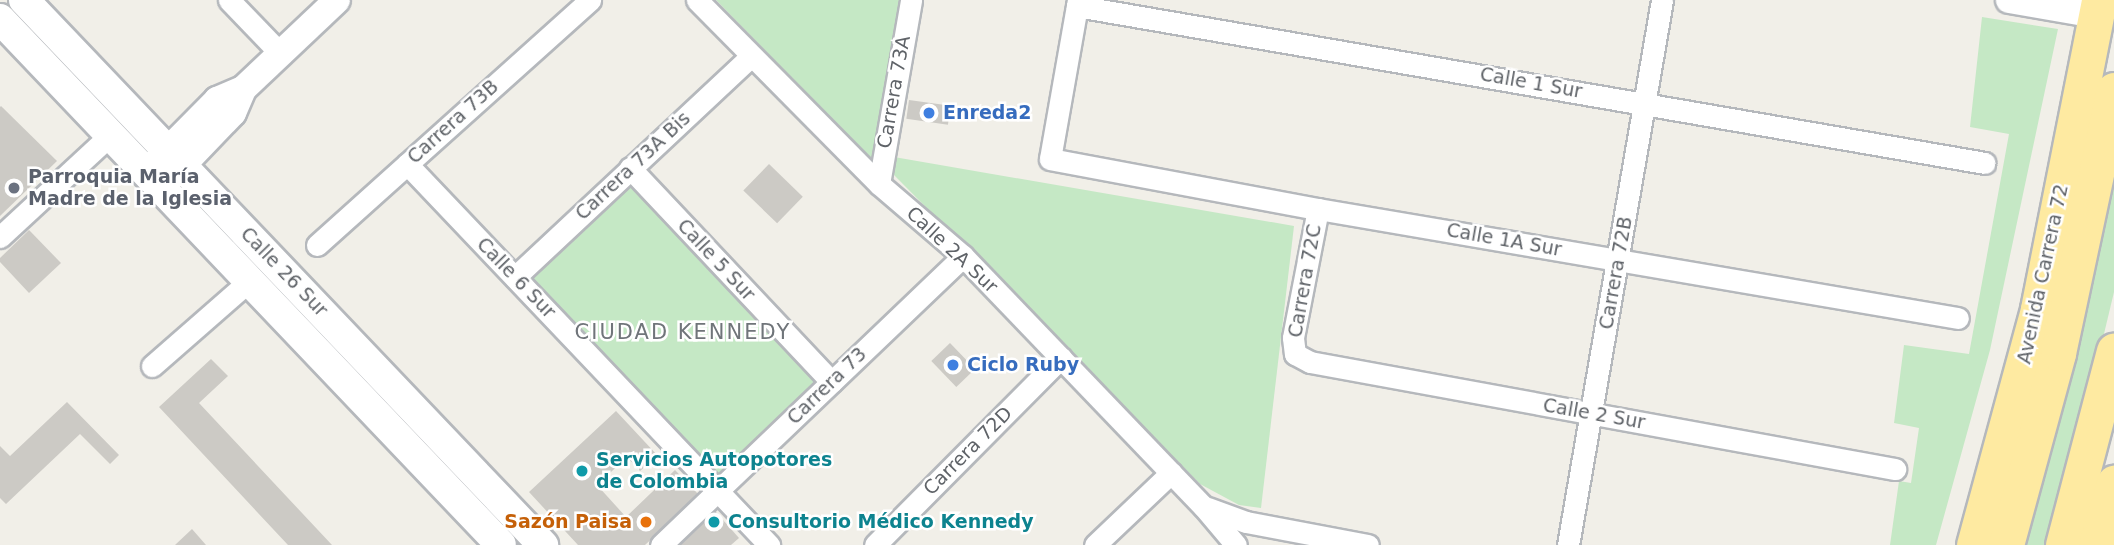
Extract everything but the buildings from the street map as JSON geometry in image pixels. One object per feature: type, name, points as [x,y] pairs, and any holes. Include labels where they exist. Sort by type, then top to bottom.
[{"type":"highway","name":"Avenida Carrera 72","points":[[1974,545],[2025,358],[2097,7]]},
{"type":"highway","name":"Avenida Carrera 72","points":[[2006,545],[2058,353],[2081,256],[2114,90]]},
{"type":"highway","points":[[2025,358],[2081,256]]},
{"type":"highway","points":[[2063,545],[2114,351]]},
{"type":"highway","points":[[2096,545],[2114,483]]},
{"type":"main road","name":"Calle 26 Sur","points":[[24,0],[543,545]]},
{"type":"main road","name":"Calle 26 Sur","points":[[0,19],[501,545]]},
{"type":"street","points":[[229,0],[281,53]]},
{"type":"street","points":[[153,181],[174,157],[233,113],[243,89],[337,0]]},
{"type":"street","name":"Carrera 73B","points":[[317,245],[590,0]]},
{"type":"street","name":"Calle 2A Sur","points":[[697,0],[878,184],[963,256],[1203,506],[1236,545]]},
{"type":"street","name":"Carrera 73A","points":[[878,184],[911,0]]},
{"type":"street","name":"Carrera 72B","points":[[1568,545],[1662,0]]},
{"type":"street","points":[[2009,0],[2097,7]]},
{"type":"street","name":"Calle 1 Sur","points":[[1078,3],[1985,163]]},
{"type":"street","name":"Calle 1A Sur","points":[[1078,3],[1050,159],[1318,209],[1958,318]]},
{"type":"street","name":"Carrera 73A Bis","points":[[514,277],[751,56]]},
{"type":"street","points":[[0,237],[110,135]]},
{"type":"street","name":"Calle 6 Sur","points":[[407,164],[769,545]]},
{"type":"street","name":"Calle 5 Sur","points":[[630,169],[832,382]]},
{"type":"street","name":"Carrera 72C","points":[[1295,354],[1293,338],[1318,209]]},
{"type":"street","name":"Carrera 73","points":[[661,545],[963,256]]},
{"type":"street","points":[[152,366],[249,281]]},
{"type":"street","name":"Calle 2 Sur","points":[[1295,354],[1310,362],[1895,469]]},
{"type":"street","name":"Carrera 72D","points":[[875,545],[1061,358]]},
{"type":"street","points":[[1095,545],[1171,473]]},
{"type":"street","name":"Calle 2A Sur","points":[[1203,506],[1246,522],[1316,541],[1368,545]]},
{"type":"green space","points":[[716,0],[900,0],[874,165],[776,62]]},
{"type":"green space","points":[[1982,17],[2058,29],[1990,350],[1936,545],[1890,545],[1899,481],[1911,483],[1919,428],[1894,423],[1904,345],[1969,354],[2009,134],[1970,127]]},
{"type":"green space","points":[[2114,152],[2114,292],[2086,409],[2052,545],[2016,545]]},
{"type":"green space","points":[[894,157],[1294,226],[1261,508],[1239,505],[1200,484],[893,174]]},
{"type":"green space","points":[[628,180],[820,386],[719,480],[527,274]]},
{"type":"place","name":"Enreda2","points":[[929,113]]},
{"type":"place","name":"Parroquia María Madre de la Iglesia","points":[[14,188]]},
{"type":"place","name":"Ciclo Ruby","points":[[953,365]]},
{"type":"place","name":"Servicios Autopotores de Colombia","points":[[582,471]]},
{"type":"place","name":"Sazón Paisa","points":[[646,522]]},
{"type":"place","name":"Consultorio Médico Kennedy","points":[[714,522]]},
{"type":"district","name":"CIUDAD KENNEDY","points":[[683,332]]}]
